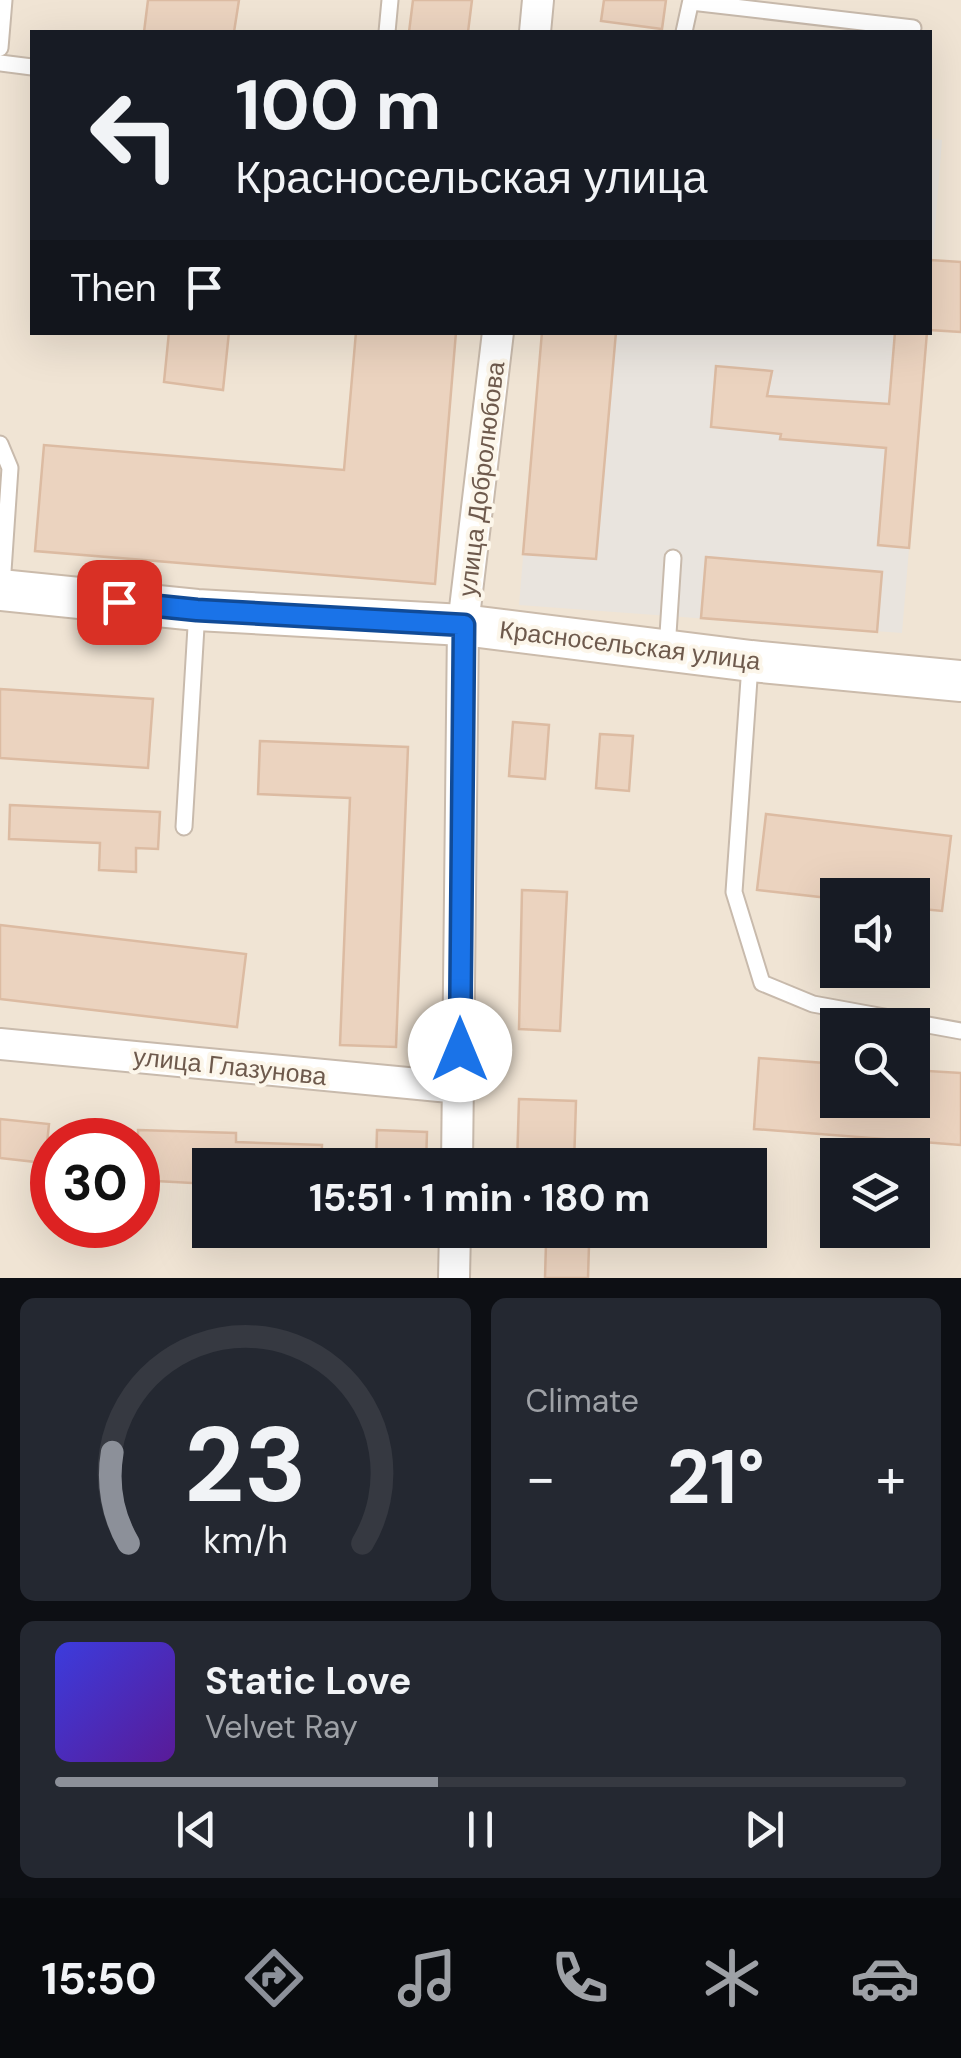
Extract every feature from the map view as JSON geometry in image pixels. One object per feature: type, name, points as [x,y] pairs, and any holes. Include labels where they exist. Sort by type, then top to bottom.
[{"type":"main road","name":"Красносельская улица","points":[[1,590],[197,610],[464,625],[961,681]]},
{"type":"street","points":[[534,30],[538,0]]},
{"type":"street","name":"улица Добролюбова","points":[[458,1148],[464,625],[498,335]]},
{"type":"street","name":"улица Глазунова","points":[[0,1044],[460,1088]]},
{"type":"street","points":[[454,1278],[455,1248]]},
{"type":"lane","points":[[0,48],[4,0]]},
{"type":"lane","points":[[387,30],[390,0]]},
{"type":"lane","points":[[684,30],[691,1],[914,28]]},
{"type":"lane","points":[[0,63],[30,67]]},
{"type":"lane","points":[[0,444],[10,468],[3,515],[1,590]]},
{"type":"lane","points":[[666,650],[672,558]]},
{"type":"lane","points":[[184,827],[197,610]]},
{"type":"lane","points":[[751,660],[734,892],[762,983],[813,1004],[961,1031]]},
{"type":"shaded area","points":[[0,0],[961,0],[961,1278],[0,1278]]},
{"type":"shaded area","points":[[932,139],[942,140],[932,267]]},
{"type":"shaded area","points":[[542,335],[927,335],[902,633],[519,605]]},
{"type":"building","points":[[148,0],[239,0],[234,30],[144,30]]},
{"type":"building","points":[[413,0],[472,0],[468,30],[409,30]]},
{"type":"building","points":[[604,0],[666,0],[662,29],[601,21]]},
{"type":"building","points":[[932,260],[961,262],[961,332],[932,330]]},
{"type":"building","points":[[169,335],[229,335],[223,390],[164,382]]},
{"type":"building","points":[[356,335],[456,335],[435,584],[35,551],[44,445],[344,470]]},
{"type":"building","points":[[542,335],[616,335],[596,559],[523,554]]},
{"type":"building","points":[[895,335],[927,335],[909,548],[878,545],[886,448],[780,439],[781,434],[711,427],[716,366],[772,371],[767,396],[889,404]]},
{"type":"building","points":[[706,557],[882,572],[877,632],[701,618]]},
{"type":"building","points":[[0,689],[153,699],[148,768],[0,758]]},
{"type":"building","points":[[513,722],[549,725],[545,779],[509,776]]},
{"type":"building","points":[[600,734],[633,736],[629,791],[596,788]]},
{"type":"building","points":[[260,741],[408,747],[396,1047],[340,1045],[350,798],[258,794]]},
{"type":"building","points":[[10,805],[160,812],[158,849],[136,848],[136,872],[99,870],[100,843],[9,839]]},
{"type":"building","points":[[766,814],[951,836],[942,911],[930,910],[930,878],[820,878],[820,897],[757,890]]},
{"type":"building","points":[[522,890],[567,892],[560,1031],[519,1029]]},
{"type":"building","points":[[0,925],[246,954],[237,1027],[0,999]]},
{"type":"building","points":[[759,1058],[820,1063],[820,1118],[930,1118],[930,1071],[961,1073],[961,1145],[930,1143],[930,1138],[870,1138],[754,1129]]},
{"type":"building","points":[[519,1099],[576,1101],[575,1148],[518,1148]]},
{"type":"building","points":[[0,1119],[30,1122],[30,1161],[0,1158]]},
{"type":"building","points":[[377,1130],[427,1132],[427,1148],[376,1148]]},
{"type":"building","points":[[160,1131],[236,1133],[236,1142],[322,1145],[192,1148],[192,1183],[160,1181]]},
{"type":"building","points":[[546,1248],[589,1248],[588,1278],[545,1278]]},
{"type":"route","points":[[119,602],[464,625],[460,1050]]}]
